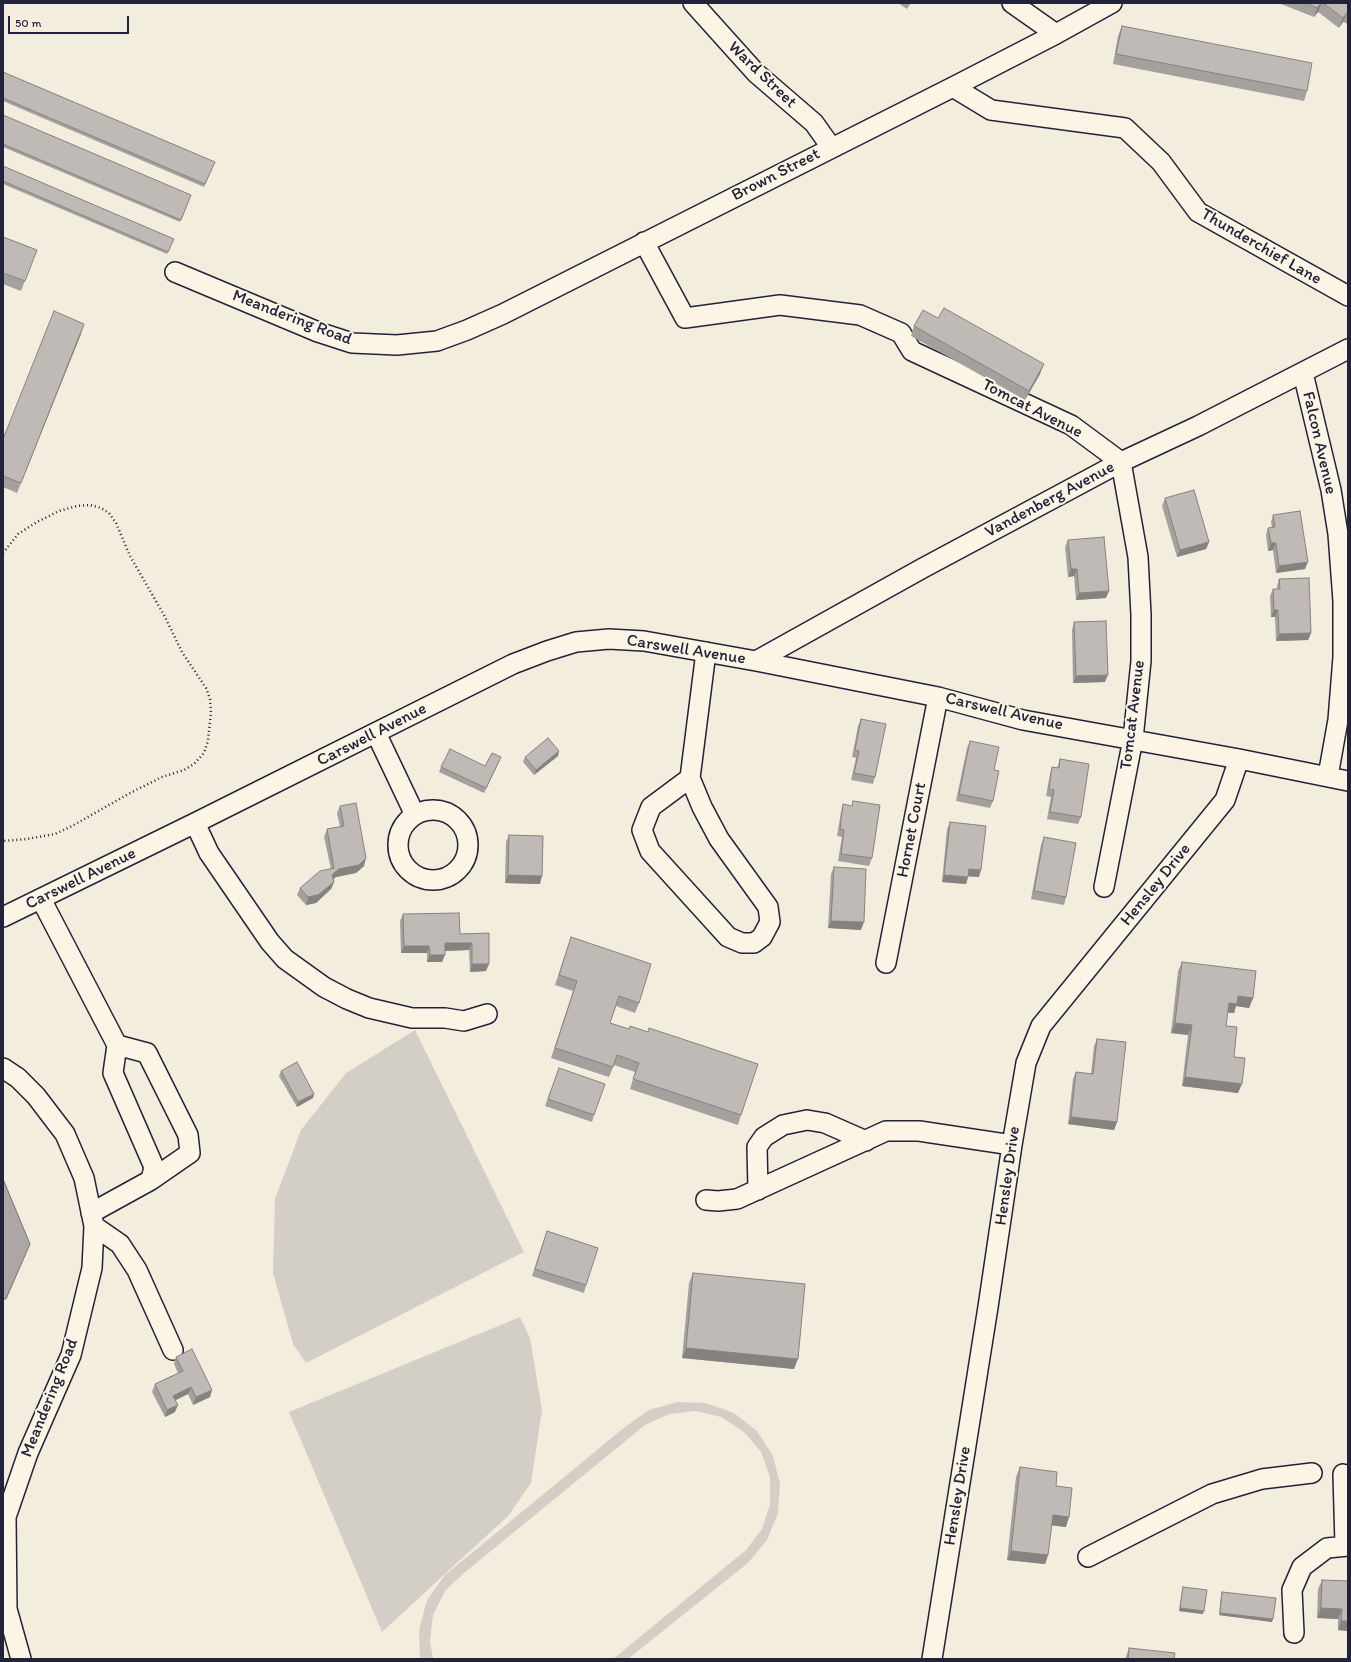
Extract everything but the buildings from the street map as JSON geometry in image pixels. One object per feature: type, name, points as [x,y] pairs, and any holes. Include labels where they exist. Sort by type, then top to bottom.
[{"type":"street","name":"Ward Street","points":[[693,3],[756,73],[814,123],[831,147]]},
{"type":"street","points":[[1012,3],[1056,34]]},
{"type":"street","name":"Brown Street","points":[[436,341],[467,330],[503,314],[831,147],[953,87],[1056,34],[1112,3]]},
{"type":"street","name":"Thunderchief Lane","points":[[953,87],[991,110],[1125,128],[1161,162],[1198,212],[1348,296]]},
{"type":"street","name":"Tomcat Avenue","points":[[644,242],[685,318],[780,304],[860,315],[901,333],[912,351],[1071,425],[1122,462],[1138,557],[1141,661],[1133,739],[1104,887]]},
{"type":"street","name":"Meandering Road","points":[[175,272],[318,332],[352,343],[397,345],[436,341]]},
{"type":"street","name":"Vandenberg Avenue","points":[[756,661],[930,564],[1122,462],[1198,426],[1303,373],[1348,348]]},
{"type":"street","name":"Falcon Avenue","points":[[1303,373],[1331,490],[1338,534],[1343,601],[1343,657],[1338,720],[1328,776]]},
{"type":"street","name":"Carswell Avenue","points":[[3,917],[513,664],[576,642],[609,640],[644,641],[706,652],[938,697],[1023,720],[1133,739],[1348,780]]},
{"type":"street","points":[[690,778],[651,807],[642,830],[650,851],[728,937],[742,942],[754,943],[762,937],[770,922],[768,907],[719,839],[702,807],[690,778],[706,652]]},
{"type":"street","name":"Hornet Court","points":[[886,963],[938,697]]},
{"type":"street","points":[[376,733],[415,815]]},
{"type":"street","name":"Hensley Drive","points":[[932,1659],[1026,1063],[1041,1026],[1225,800],[1239,759]]},
{"type":"street","points":[[195,823],[209,853],[270,942],[285,959],[324,988],[369,1008],[412,1018],[445,1018],[464,1021],[487,1014]]},
{"type":"street","points":[[41,899],[117,1045],[113,1073],[154,1167],[151,1180]]},
{"type":"street","points":[[117,1045],[147,1053],[188,1135],[190,1153],[93,1219],[120,1244],[137,1270],[173,1350]]},
{"type":"street","name":"Meandering Road","points":[[3,1068],[18,1078],[36,1096],[65,1134],[84,1178],[93,1219],[92,1268],[71,1355],[28,1453],[6,1516],[7,1609],[21,1659]]},
{"type":"street","points":[[758,1190],[757,1147],[764,1137],[783,1125],[807,1120],[825,1124],[866,1141]]},
{"type":"street","points":[[706,1200],[718,1201],[737,1199],[886,1131],[919,1131],[1012,1145]]},
{"type":"street","points":[[1088,1557],[1212,1494],[1262,1479],[1312,1473]]},
{"type":"street","points":[[1294,1633],[1292,1590],[1302,1567],[1327,1548],[1347,1546],[1343,1474]]},
{"type":"path","points":[[3,553],[18,534],[59,511],[77,506],[90,505],[101,508],[109,513],[116,523],[130,556],[164,615],[182,652],[206,688],[210,699],[211,712],[208,741],[204,753],[194,764],[184,770],[162,777],[130,792],[72,826],[55,834],[27,839],[3,841]]},
{"type":"shaded area","points":[[415,1030],[524,1252],[306,1363],[293,1344],[273,1273],[275,1199],[301,1130],[346,1073]]},
{"type":"shaded area","points":[[3,1179],[30,1244],[6,1299],[3,1299]]},
{"type":"shaded area","points":[[520,1317],[530,1338],[542,1410],[531,1483],[508,1516],[382,1632],[289,1412]]},
{"type":"shaded area","points":[[677,1402],[706,1403],[734,1413],[757,1431],[773,1456],[780,1484],[778,1513],[767,1540],[748,1563],[628,1659],[613,1659],[746,1550],[762,1529],[770,1504],[770,1477],[761,1452],[744,1432],[721,1417],[695,1411],[669,1414],[645,1425],[464,1573],[445,1591],[433,1615],[430,1641],[433,1659],[420,1659],[419,1630],[427,1600],[445,1575],[625,1427],[649,1410]]}]
